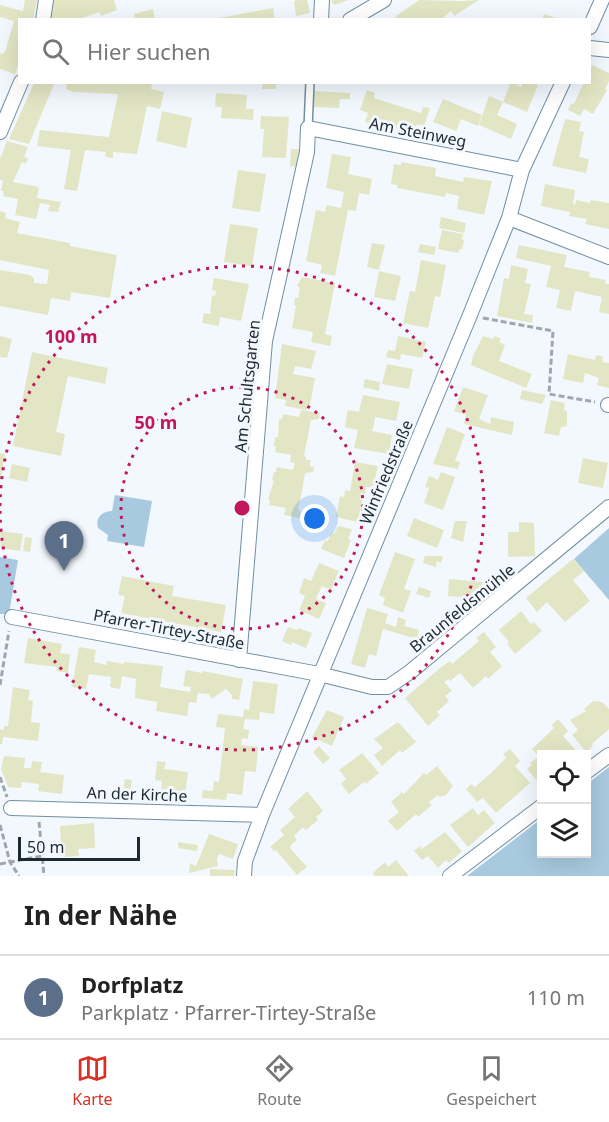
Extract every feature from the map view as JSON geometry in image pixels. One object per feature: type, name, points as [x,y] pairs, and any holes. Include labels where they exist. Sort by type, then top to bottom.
[{"type":"street","points":[[43,18],[46,0]]},
{"type":"street","points":[[321,18],[322,0]]},
{"type":"street","points":[[353,18],[384,0]]},
{"type":"street","points":[[591,25],[602,0]]},
{"type":"street","points":[[591,48],[609,50]]},
{"type":"street","points":[[0,132],[20,84]]},
{"type":"street","name":"Winfriedstraße","points":[[244,876],[245,861],[262,815],[470,315],[509,218],[522,170],[562,84]]},
{"type":"street","name":"Am Steinweg","points":[[308,128],[522,170]]},
{"type":"street","name":"Am Schultsgarten","points":[[239,660],[265,341],[307,152],[308,128]]},
{"type":"street","points":[[509,218],[609,257]]},
{"type":"street","name":"Braunfeldsmühle","points":[[319,674],[372,687],[388,687],[410,672],[609,507]]},
{"type":"street","name":"Pfarrer-Tirtey-Straße","points":[[12,617],[319,674]]},
{"type":"street","points":[[591,768],[609,754]]},
{"type":"street","name":"An der Kirche","points":[[10,808],[262,815]]},
{"type":"street","points":[[450,876],[537,810]]},
{"type":"lane","name":"Am Schultsgarten","points":[[308,128],[310,84]]},
{"type":"path","points":[[470,315],[553,331],[549,394],[609,405]]},
{"type":"path","points":[[0,685],[12,617]]},
{"type":"path","points":[[0,777],[10,808]]},
{"type":"path","points":[[38,808],[44,876]]},
{"type":"path","points":[[0,825],[10,862],[19,876]]},
{"type":"path","points":[[0,864],[42,856]]},
{"type":"shaded area","points":[[115,495],[152,501],[144,547],[107,541],[108,535],[98,528],[100,516],[112,511]]},
{"type":"shaded area","points":[[609,528],[609,600],[574,559]]},
{"type":"shaded area","points":[[0,557],[18,560],[9,614],[0,614]]},
{"type":"shaded area","points":[[609,767],[609,876],[467,876],[537,822],[537,858],[591,858],[591,781]]},
{"type":"building","points":[[25,0],[37,0],[33,18],[18,18],[18,66],[15,74],[0,69],[0,53],[3,54],[6,49],[14,21],[0,17],[0,5],[23,11]]},
{"type":"building","points":[[52,0],[114,0],[117,10],[101,16],[100,12],[82,18],[50,18]]},
{"type":"building","points":[[307,0],[310,13],[296,16],[294,2]]},
{"type":"building","points":[[331,0],[348,0],[334,5]]},
{"type":"building","points":[[419,0],[479,0],[454,16],[451,11],[442,18],[397,18],[396,16]]},
{"type":"building","points":[[273,8],[275,18],[219,18]]},
{"type":"building","points":[[153,9],[155,18],[135,18],[134,14]]},
{"type":"building","points":[[544,14],[555,18],[543,18]]},
{"type":"building","points":[[592,65],[609,73],[609,81],[605,89],[607,90],[593,114],[584,109],[580,116],[568,110],[571,103],[574,104],[583,84],[591,84]]},
{"type":"building","points":[[34,84],[54,84],[29,144],[9,139]]},
{"type":"building","points":[[67,84],[152,84],[151,89],[164,92],[160,109],[147,106],[137,154],[113,152],[113,158],[105,157],[106,152],[85,150],[77,191],[64,189],[71,150],[37,146],[40,130],[109,137],[118,94],[73,92],[66,89]]},
{"type":"building","points":[[263,84],[276,84],[276,89],[262,89]]},
{"type":"building","points":[[510,84],[521,87],[522,84],[538,85],[527,112],[503,102]]},
{"type":"building","points":[[367,90],[375,93],[374,98],[421,113],[423,107],[430,108],[424,126],[417,124],[413,134],[390,126],[388,130],[365,122],[368,113],[360,110]]},
{"type":"building","points":[[314,91],[350,93],[350,99],[340,99],[339,108],[313,107]]},
{"type":"building","points":[[216,93],[247,95],[246,109],[254,109],[253,120],[221,118],[222,107],[215,107]]},
{"type":"building","points":[[489,96],[503,102],[497,115],[517,124],[511,139],[479,125]]},
{"type":"building","points":[[443,99],[482,115],[478,126],[461,119],[456,131],[433,122]]},
{"type":"building","points":[[162,111],[192,118],[186,148],[156,141]]},
{"type":"building","points":[[261,116],[289,117],[286,158],[262,157],[264,129],[260,129]]},
{"type":"building","points":[[565,119],[581,122],[579,131],[584,132],[579,157],[589,159],[586,173],[552,166]]},
{"type":"building","points":[[7,141],[28,147],[24,157],[28,158],[26,164],[22,162],[13,182],[39,187],[37,198],[61,202],[58,212],[48,211],[50,205],[40,203],[36,219],[15,215],[18,199],[3,196],[4,191],[1,191],[3,180],[0,180],[0,159]]},
{"type":"building","points":[[291,149],[299,149],[299,167],[290,166]]},
{"type":"building","points":[[332,154],[351,157],[348,174],[372,179],[369,195],[359,193],[356,211],[348,210],[335,276],[320,273],[322,265],[306,261],[316,210],[325,212],[327,205],[341,208],[344,192],[326,188]]},
{"type":"building","points":[[401,162],[436,168],[435,176],[463,182],[464,177],[492,181],[484,215],[457,209],[459,196],[446,193],[445,197],[397,188],[397,185],[391,184],[394,164],[401,165]]},
{"type":"building","points":[[238,170],[266,174],[260,212],[232,208]]},
{"type":"building","points":[[545,184],[575,190],[573,204],[575,205],[576,200],[609,203],[609,229],[585,224],[587,219],[569,216],[570,212],[541,206]]},
{"type":"building","points":[[0,211],[6,213],[5,218],[20,222],[17,233],[117,255],[110,298],[71,292],[70,301],[51,298],[48,315],[0,306],[0,270],[30,275],[34,278],[34,283],[47,284],[49,270],[0,260]]},
{"type":"building","points":[[441,217],[466,223],[464,233],[439,228]]},
{"type":"building","points":[[230,224],[258,228],[252,266],[224,262]]},
{"type":"building","points":[[442,230],[463,234],[462,249],[458,253],[438,249]]},
{"type":"building","points":[[372,243],[385,245],[379,270],[367,267]]},
{"type":"building","points":[[420,244],[436,247],[434,255],[418,252]]},
{"type":"building","points":[[519,245],[567,255],[564,267],[590,272],[589,277],[606,280],[605,283],[609,284],[609,314],[599,312],[602,297],[575,291],[571,311],[556,308],[560,290],[546,287],[551,266],[516,258]]},
{"type":"building","points":[[421,260],[446,265],[440,297],[435,296],[428,328],[403,323],[410,291],[415,292]]},
{"type":"building","points":[[511,265],[528,269],[525,283],[531,284],[524,314],[533,315],[532,323],[497,316],[504,278],[509,279]]},
{"type":"building","points":[[379,271],[401,276],[395,301],[374,297]]},
{"type":"building","points":[[302,277],[335,283],[325,334],[332,336],[330,346],[311,342],[313,332],[292,328],[295,298],[298,298],[300,288],[297,286]]},
{"type":"building","points":[[214,278],[249,284],[241,321],[220,317],[219,326],[202,323],[204,313],[210,314],[212,295],[215,296],[216,291],[212,290]]},
{"type":"building","points":[[0,336],[12,339],[7,358],[0,357]]},
{"type":"building","points":[[398,336],[426,342],[422,358],[401,354],[400,360],[386,357],[388,350],[395,351]]},
{"type":"building","points":[[483,336],[493,339],[495,336],[505,345],[499,361],[532,374],[526,388],[471,365]]},
{"type":"building","points":[[282,344],[316,351],[311,369],[295,366],[293,374],[315,378],[307,410],[285,406],[286,400],[275,398]]},
{"type":"building","points":[[32,352],[108,368],[105,384],[68,376],[56,432],[65,434],[61,456],[13,446]]},
{"type":"building","points":[[568,354],[595,360],[596,355],[603,357],[602,362],[609,363],[609,388],[597,385],[599,378],[585,373],[583,383],[563,379]]},
{"type":"building","points":[[387,364],[413,369],[409,389],[382,384]]},
{"type":"building","points":[[365,379],[380,382],[379,391],[363,387]]},
{"type":"building","points":[[463,387],[488,395],[479,419],[490,424],[491,417],[514,422],[512,435],[464,424],[466,415],[454,411]]},
{"type":"building","points":[[522,390],[546,395],[542,404],[520,399]]},
{"type":"building","points":[[363,395],[400,402],[396,421],[375,417],[372,431],[392,435],[389,454],[354,448],[358,430],[345,427],[346,419],[348,410],[359,412]]},
{"type":"building","points":[[551,400],[565,403],[564,410],[567,411],[567,426],[561,427],[559,436],[544,433]]},
{"type":"building","points":[[301,410],[320,413],[319,419],[311,420],[304,456],[306,460],[311,460],[310,466],[314,467],[313,472],[305,473],[298,510],[305,514],[304,519],[284,515],[286,508],[269,505],[270,500],[268,499],[277,467],[293,470],[295,463],[290,462],[291,455],[275,452],[275,437],[278,437],[279,419],[282,419],[283,414],[299,417]]},
{"type":"building","points":[[447,427],[465,434],[455,461],[460,462],[458,469],[433,464]]},
{"type":"building","points":[[0,453],[5,454],[1,478],[0,478]]},
{"type":"building","points":[[583,458],[608,463],[603,488],[578,483]]},
{"type":"building","points":[[355,462],[378,466],[373,488],[366,487],[365,494],[361,493],[358,522],[336,517],[340,496],[344,497],[345,490],[350,491]]},
{"type":"building","points":[[12,464],[30,468],[27,482],[9,478]]},
{"type":"building","points":[[441,472],[455,477],[443,510],[424,503],[429,488],[425,487],[429,476],[438,480]]},
{"type":"building","points":[[414,518],[444,530],[437,548],[407,536]]},
{"type":"building","points":[[455,521],[467,521],[463,542],[451,538]]},
{"type":"building","points":[[519,522],[534,523],[535,556],[508,557],[508,532],[519,532]]},
{"type":"building","points":[[338,526],[352,529],[348,539],[351,540],[344,558],[321,549],[325,540],[328,541],[331,533],[334,534]]},
{"type":"building","points":[[0,531],[23,534],[20,551],[1,548]]},
{"type":"building","points":[[25,537],[32,538],[30,552],[23,551]]},
{"type":"building","points":[[395,552],[415,559],[404,589],[411,591],[403,613],[383,605],[385,598],[379,595]]},
{"type":"building","points":[[425,556],[443,556],[441,563],[437,561],[436,567],[423,563]]},
{"type":"building","points":[[573,559],[584,571],[573,580],[590,601],[565,622],[547,602],[537,612],[526,598]]},
{"type":"building","points":[[319,563],[339,571],[331,590],[322,586],[316,599],[326,603],[319,619],[299,610],[305,596],[299,593],[304,578],[311,581]]},
{"type":"building","points":[[122,576],[174,586],[172,596],[226,605],[221,632],[121,613],[125,596],[118,595]]},
{"type":"building","points":[[449,579],[483,582],[482,599],[448,596]]},
{"type":"building","points":[[419,587],[431,591],[429,598],[416,594]]},
{"type":"building","points":[[367,608],[388,614],[385,623],[396,627],[398,617],[406,620],[404,626],[419,630],[417,639],[383,629],[376,656],[369,654],[365,668],[351,664]]},
{"type":"building","points":[[521,611],[531,624],[534,622],[542,631],[515,654],[499,630]]},
{"type":"building","points":[[288,627],[312,633],[306,648],[292,642],[291,645],[282,641]]},
{"type":"building","points":[[484,632],[496,647],[490,652],[502,666],[488,679],[486,676],[473,688],[460,673],[450,681],[449,679],[444,682],[452,691],[445,696],[449,701],[437,712],[440,715],[428,726],[405,698],[440,668],[450,661],[452,664],[479,641],[476,638]]},
{"type":"building","points":[[28,638],[62,644],[60,653],[70,654],[68,673],[56,671],[57,667],[24,663]]},
{"type":"building","points":[[79,647],[96,650],[94,662],[106,665],[107,661],[163,666],[160,687],[190,692],[191,687],[183,686],[186,670],[243,679],[239,700],[232,699],[232,695],[226,689],[212,699],[209,694],[198,693],[196,703],[189,702],[187,716],[156,711],[159,690],[157,702],[135,698],[136,679],[122,676],[120,689],[110,687],[111,677],[89,674],[86,689],[72,687]]},
{"type":"building","points":[[253,681],[278,684],[274,714],[260,712],[259,720],[245,719],[243,729],[249,730],[248,739],[242,738],[241,745],[258,747],[256,772],[245,771],[242,795],[227,793],[226,800],[202,798],[203,790],[213,791],[214,781],[219,782],[225,728],[216,727],[218,714],[243,717],[244,709],[249,710]]},
{"type":"building","points":[[13,687],[30,690],[28,700],[33,701],[31,722],[40,723],[38,741],[3,737],[2,744],[0,744],[0,729],[4,730],[4,726],[8,726]]},
{"type":"building","points":[[593,701],[602,702],[609,709],[609,729],[588,750],[584,750],[572,735],[578,730],[570,720],[586,711],[584,709]]},
{"type":"building","points":[[327,710],[344,717],[332,746],[312,737]]},
{"type":"building","points":[[558,719],[568,731],[563,736],[575,750],[537,750],[537,754],[532,749],[554,728],[552,725]]},
{"type":"building","points":[[398,722],[416,742],[402,753],[400,750],[382,766],[374,755],[383,748],[374,739]]},
{"type":"building","points":[[319,746],[330,758],[323,764],[313,752]]},
{"type":"building","points":[[510,749],[520,761],[515,766],[530,783],[496,813],[483,798],[477,802],[466,789],[471,784],[475,787],[491,773],[506,758],[503,754]]},
{"type":"building","points":[[362,753],[379,773],[349,794],[341,784],[346,779],[339,770]]},
{"type":"building","points":[[4,756],[25,758],[24,768],[31,768],[32,761],[42,762],[40,772],[64,775],[62,794],[38,791],[39,784],[22,782],[21,788],[8,787],[1,769]]},
{"type":"building","points":[[537,758],[537,781],[527,769],[532,765],[530,763]]},
{"type":"building","points":[[157,761],[166,762],[164,769],[188,772],[184,802],[160,799],[162,781],[155,780]]},
{"type":"building","points":[[437,766],[453,786],[446,795],[440,797],[438,795],[429,802],[432,805],[418,817],[416,814],[397,831],[388,821],[399,812],[391,802],[402,792],[404,794],[424,773],[426,775]]},
{"type":"building","points":[[125,779],[132,780],[130,794],[123,793]]},
{"type":"building","points":[[307,791],[323,811],[316,817],[318,820],[306,830],[303,827],[294,836],[297,840],[290,848],[307,867],[297,875],[276,850],[270,847],[284,835],[280,830],[295,817],[288,809]]},
{"type":"building","points":[[473,808],[478,815],[484,810],[495,823],[468,847],[450,825]]},
{"type":"building","points":[[94,823],[95,848],[78,849],[79,856],[65,857],[64,850],[61,850],[60,826]]},
{"type":"building","points":[[445,832],[462,851],[449,863],[446,860],[438,868],[428,856],[422,860],[414,851],[420,846],[422,849]]},
{"type":"building","points":[[209,834],[238,844],[233,859],[219,854],[218,866],[189,873],[190,863],[196,866]]},
{"type":"building","points":[[178,842],[198,845],[197,851],[178,848]]},
{"type":"building","points":[[396,860],[409,876],[375,876],[373,873],[385,862],[388,867]]},
{"type":"building","points":[[210,869],[235,870],[234,876],[210,876]]},
{"type":"place","name":"Dorfplatz","points":[[64,571]]}]
